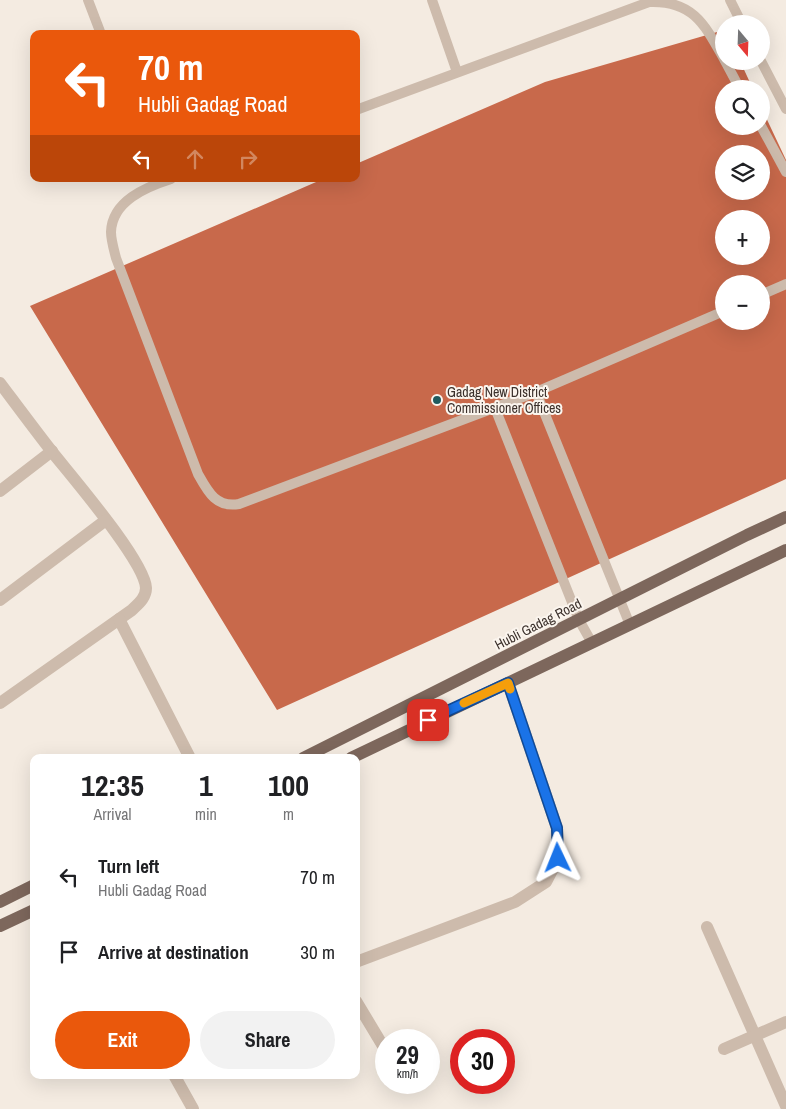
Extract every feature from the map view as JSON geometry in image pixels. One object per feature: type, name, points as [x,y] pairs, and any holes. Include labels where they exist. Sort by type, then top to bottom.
[{"type":"main road","name":"Hubli Gadag Road","points":[[311,754],[786,517]]},
{"type":"main road","points":[[359,754],[786,550]]},
{"type":"main road","points":[[0,902],[30,887]]},
{"type":"main road","points":[[0,926],[30,912]]},
{"type":"street","points":[[0,383],[106,520],[137,564],[144,579],[146,590],[142,600],[132,610],[0,703]]},
{"type":"street","points":[[0,491],[52,451]]},
{"type":"street","points":[[0,600],[106,520]]},
{"type":"street","points":[[120,619],[188,754]]},
{"type":"street","points":[[360,960],[515,902],[546,882],[558,858],[557,828],[508,683]]},
{"type":"street","points":[[707,927],[786,1106]]},
{"type":"street","points":[[360,1008],[375,1033]]},
{"type":"street","points":[[724,1049],[786,1022]]},
{"type":"street","points":[[176,1079],[193,1109]]},
{"type":"lane","points":[[88,0],[99,30]]},
{"type":"lane","points":[[432,0],[457,72]]},
{"type":"lane","points":[[730,0],[738,15]]},
{"type":"lane","points":[[360,108],[641,4],[658,1],[688,10],[706,26],[715,43]]},
{"type":"lane","points":[[766,70],[786,109]]},
{"type":"lane","points":[[766,135],[786,172]]},
{"type":"lane","points":[[156,182],[129,198],[117,211],[112,222],[112,244],[198,474],[208,492],[223,504],[239,504],[495,408],[715,315]]},
{"type":"lane","points":[[770,291],[786,284]]},
{"type":"lane","points":[[536,392],[630,625]]},
{"type":"lane","points":[[495,408],[580,620],[592,643]]},
{"type":"building","name":"Gadag New District Commissioner Offices","points":[[715,33],[715,70],[744,70],[749,80],[715,80],[715,135],[770,135],[770,126],[786,160],[786,479],[277,710],[30,306],[316,182],[360,182],[360,162],[545,82]]},
{"type":"slow traffic","points":[[464,703],[508,683],[510,689]]},
{"type":"place","name":"Gadag New District Commissioner Offices","points":[[437,400]]},
{"type":"route","points":[[428,720],[508,683],[557,828],[558,858]]}]
